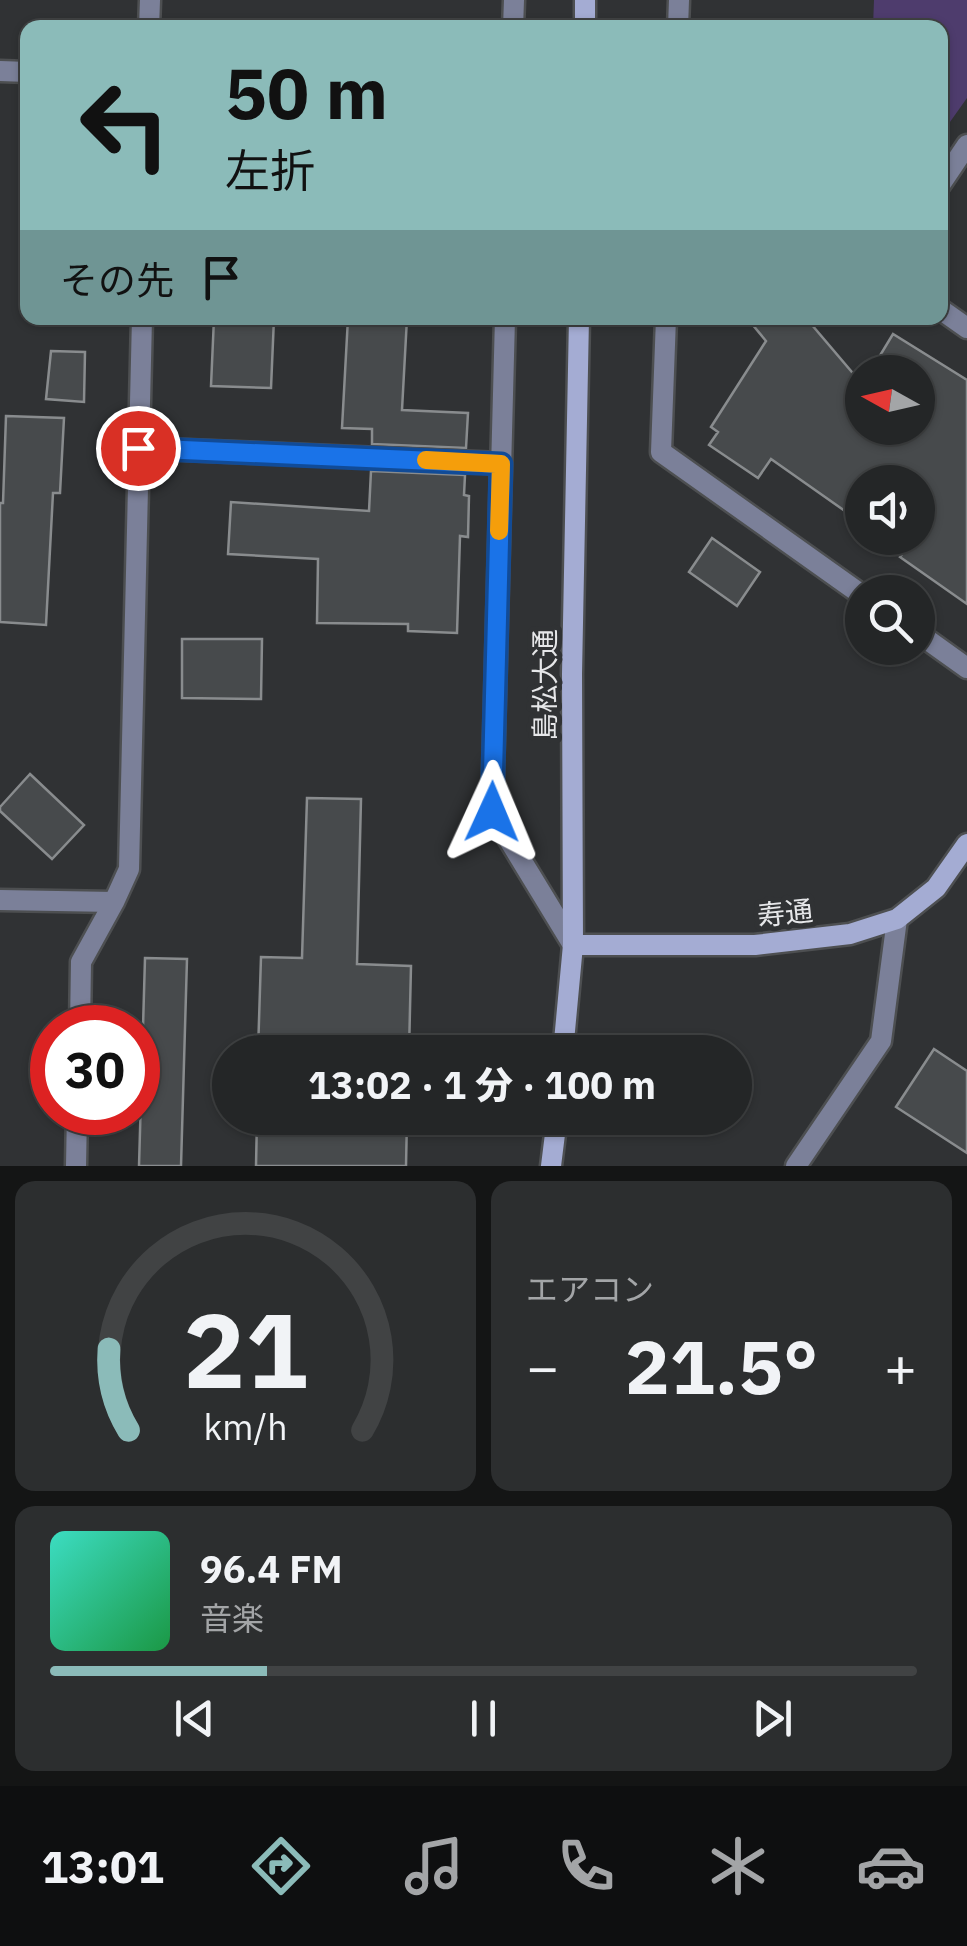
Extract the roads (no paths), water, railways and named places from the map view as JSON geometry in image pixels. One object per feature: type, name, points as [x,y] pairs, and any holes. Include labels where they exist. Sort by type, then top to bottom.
[{"type":"street","points":[[948,173],[967,146]]},
{"type":"street","points":[[81,1005],[82,962],[129,870],[142,325]]},
{"type":"street","points":[[505,325],[492,812],[573,945]]},
{"type":"street","name":"島松大通","points":[[565,1035],[573,945],[572,674],[579,325]]},
{"type":"street","points":[[666,325],[661,452],[845,582]]},
{"type":"street","points":[[138,448],[501,464]]},
{"type":"street","points":[[935,646],[967,668]]},
{"type":"street","name":"寿通","points":[[573,945],[756,945],[850,934],[898,919],[959,873],[967,844]]},
{"type":"street","points":[[0,900],[114,902]]},
{"type":"street","points":[[796,1166],[881,1041],[898,919]]},
{"type":"street","points":[[76,1166],[77,1135]]},
{"type":"street","points":[[551,1166],[555,1135]]}]
